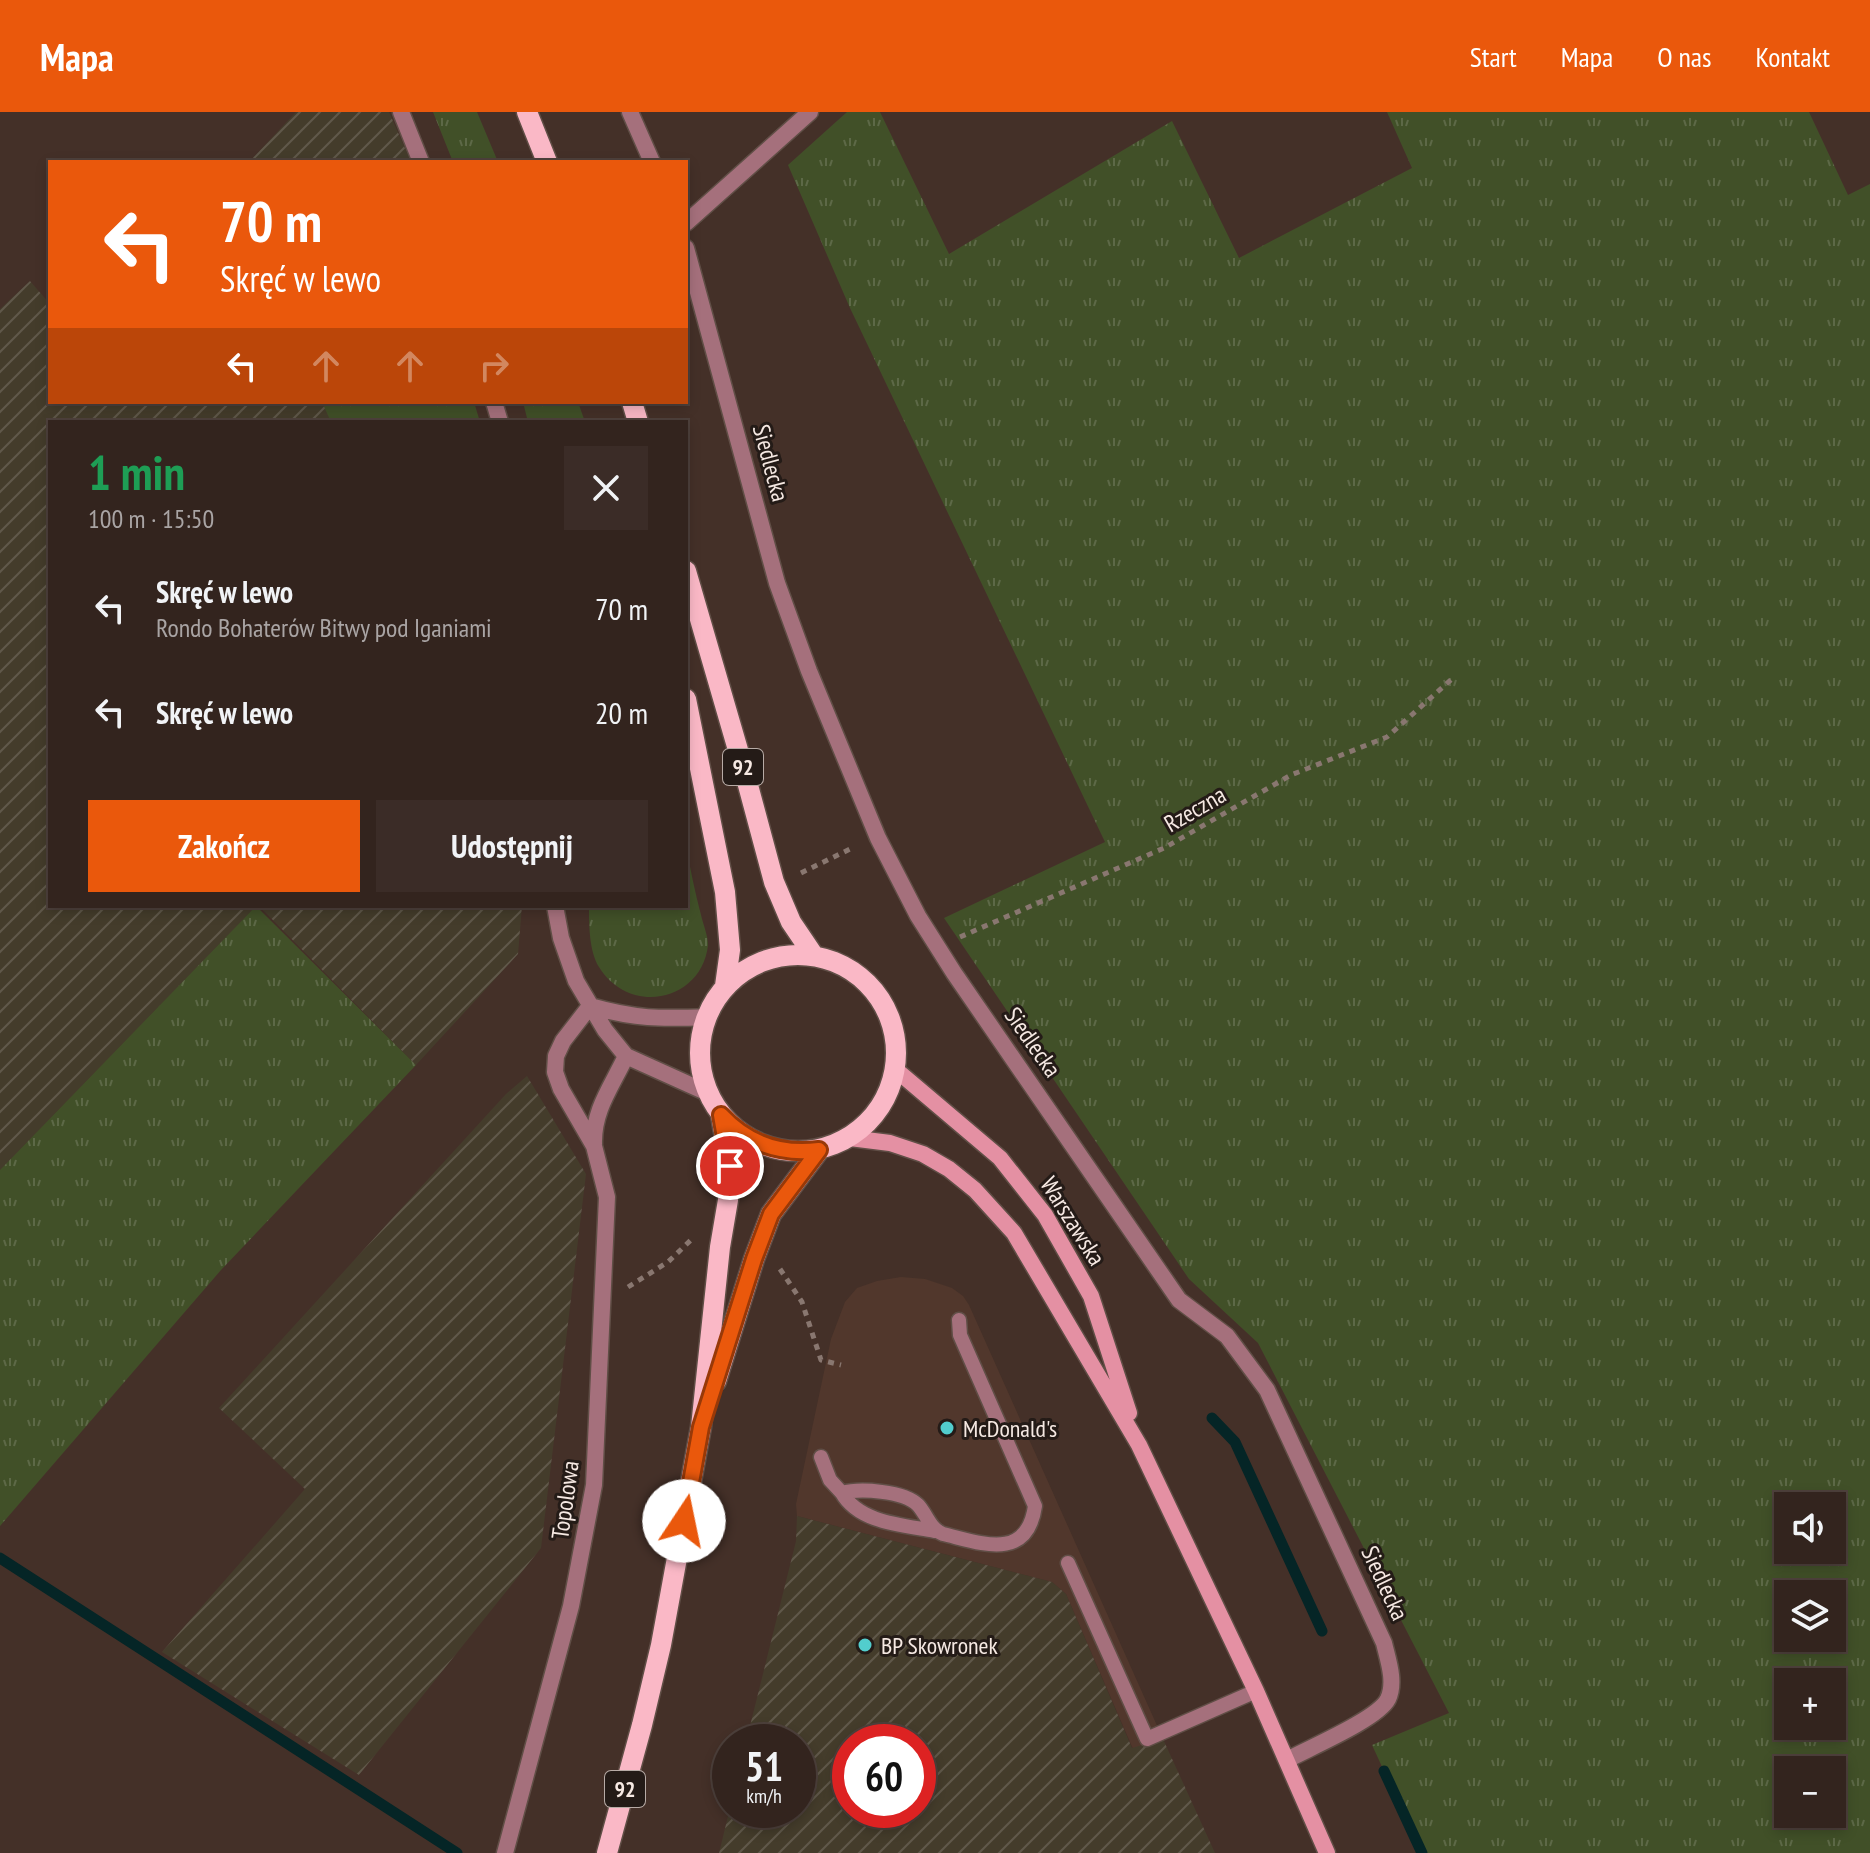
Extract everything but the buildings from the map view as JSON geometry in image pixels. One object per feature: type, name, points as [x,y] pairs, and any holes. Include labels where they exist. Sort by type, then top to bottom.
[{"type":"main road","points":[[527,112],[546,160]]},
{"type":"main road","name":"92","points":[[688,578],[774,882],[791,922],[814,956]]},
{"type":"main road","name":"92","points":[[688,709],[725,892],[730,950],[725,986]]},
{"type":"main road","name":"92","points":[[814,956],[831,960],[854,972],[873,989],[883,1003],[895,1035],[895,1069],[880,1108],[850,1138],[819,1150],[791,1152],[765,1146],[741,1133],[721,1115],[708,1093],[700,1055],[707,1017],[725,986],[747,969],[773,958],[814,956]]},
{"type":"main road","name":"Warszawska","points":[[895,1069],[1000,1158],[1045,1215],[1091,1296],[1139,1445]]},
{"type":"main road","name":"92","points":[[607,1853],[661,1645],[701,1427],[729,1188],[730,1166],[721,1115]]},
{"type":"main road","name":"Warszawska","points":[[850,1138],[890,1143],[923,1154],[949,1169],[975,1190],[1014,1233],[1139,1445],[1256,1691],[1327,1853]]},
{"type":"main road","name":"92","points":[[701,1427],[771,1214],[819,1150]]},
{"type":"street","points":[[401,112],[420,160]]},
{"type":"street","points":[[630,112],[651,160]]},
{"type":"street","points":[[688,221],[810,112]]},
{"type":"street","name":"Siedlecka","points":[[688,255],[777,583],[809,671],[878,838],[937,947],[1179,1300],[1227,1336],[1267,1390],[1384,1643],[1391,1677],[1387,1700],[1362,1721],[1287,1760]]},
{"type":"street","points":[[555,908],[571,967],[590,1006],[626,1056],[708,1093]]},
{"type":"street","points":[[590,1006],[654,1020],[707,1017]]},
{"type":"street","name":"Topolowa","points":[[505,1853],[571,1606],[594,1485],[607,1197],[594,1146],[561,1089],[555,1072],[556,1056],[563,1041],[590,1006]]},
{"type":"street","name":"Topolowa","points":[[594,1146],[597,1115],[626,1056]]},
{"type":"lane","points":[[821,1457],[830,1480],[859,1512],[992,1546],[1003,1546],[1024,1535],[1035,1506],[960,1335],[959,1320]]},
{"type":"lane","points":[[842,1493],[865,1489],[905,1497],[916,1503],[935,1531]]},
{"type":"lane","points":[[1068,1563],[1147,1739],[1256,1691]]},
{"type":"path","name":"Rzeczna","points":[[937,947],[1164,848],[1291,775],[1387,737],[1454,677]]},
{"type":"path","points":[[789,878],[850,849]]},
{"type":"path","points":[[602,1299],[641,1281],[668,1262],[690,1238],[700,1241]]},
{"type":"path","points":[[771,1264],[779,1268],[802,1302],[821,1360],[841,1365]]},
{"type":"shaded area","points":[[296,112],[389,112],[410,160],[251,160]]},
{"type":"shaded area","points":[[30,281],[48,302],[48,404],[471,404],[475,420],[48,420],[48,908],[254,908],[0,1170],[0,309]]},
{"type":"shaded area","points":[[261,908],[522,908],[518,954],[416,1065]]},
{"type":"shaded area","points":[[527,1076],[586,1174],[541,1548],[359,1775],[162,1652],[305,1489],[219,1408],[506,1094]]},
{"type":"shaded area","points":[[901,1277],[925,1279],[952,1288],[969,1305],[1163,1739],[1133,1749],[1066,1594],[1052,1582],[797,1516],[796,1504],[831,1339],[845,1302],[857,1288]]},
{"type":"shaded area","points":[[797,1516],[1052,1582],[1066,1594],[1132,1748],[1163,1739],[1215,1853],[719,1853],[725,1828],[816,1828],[816,1724],[750,1724],[796,1541]]},
{"type":"green space","points":[[433,112],[477,112],[497,160],[452,160]]},
{"type":"green space","points":[[847,112],[880,112],[949,254],[1172,121],[1239,258],[1412,168],[1387,112],[1809,112],[1848,195],[1870,184],[1870,1853],[1422,1853],[1372,1745],[1449,1713],[1258,1343],[1189,1279],[944,918],[1105,842],[850,308],[788,165]]},
{"type":"green space","points":[[323,404],[475,404],[479,420],[330,420]]},
{"type":"green space","points":[[524,404],[579,404],[584,420],[528,420]]},
{"type":"green space","points":[[688,857],[708,941],[703,964],[693,979],[679,990],[663,996],[646,997],[628,993],[612,983],[599,967],[590,937],[589,908],[688,908]]},
{"type":"green space","points":[[254,908],[258,908],[416,1065],[221,1270],[0,1526],[0,1170]]},
{"type":"waterway","points":[[1212,1418],[1235,1442],[1322,1631]]},
{"type":"waterway","points":[[0,1558],[457,1853]]},
{"type":"waterway","points":[[1384,1771],[1422,1853]]},
{"type":"place","name":"McDonald's","points":[[947,1428]]},
{"type":"place","name":"BP Skowronek","points":[[865,1645]]},
{"type":"route","points":[[684,1521],[701,1427],[754,1259],[771,1214],[819,1150],[791,1152],[765,1146],[752,1141],[721,1115],[730,1166]]}]
